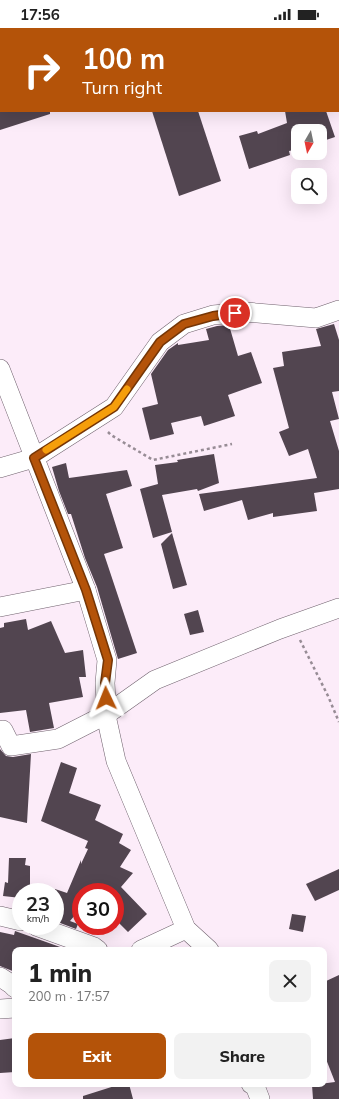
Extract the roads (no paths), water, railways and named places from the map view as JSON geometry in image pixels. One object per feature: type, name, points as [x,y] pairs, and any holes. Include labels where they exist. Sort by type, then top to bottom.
[{"type":"street","points":[[0,468],[34,458],[114,407],[160,342],[184,324],[213,316],[246,312],[316,318],[339,310]]},
{"type":"street","points":[[0,369],[86,590],[108,660],[105,683],[107,720],[116,761],[186,929],[206,947]]},
{"type":"street","points":[[0,607],[86,590]]},
{"type":"street","points":[[3,730],[11,746],[58,739],[107,714],[155,680],[292,625],[339,608]]},
{"type":"street","points":[[0,916],[12,919]]},
{"type":"street","points":[[147,947],[186,929]]},
{"type":"street","points":[[61,935],[94,947]]},
{"type":"street","points":[[0,977],[12,985]]},
{"type":"street","points":[[0,1009],[12,1008]]}]
